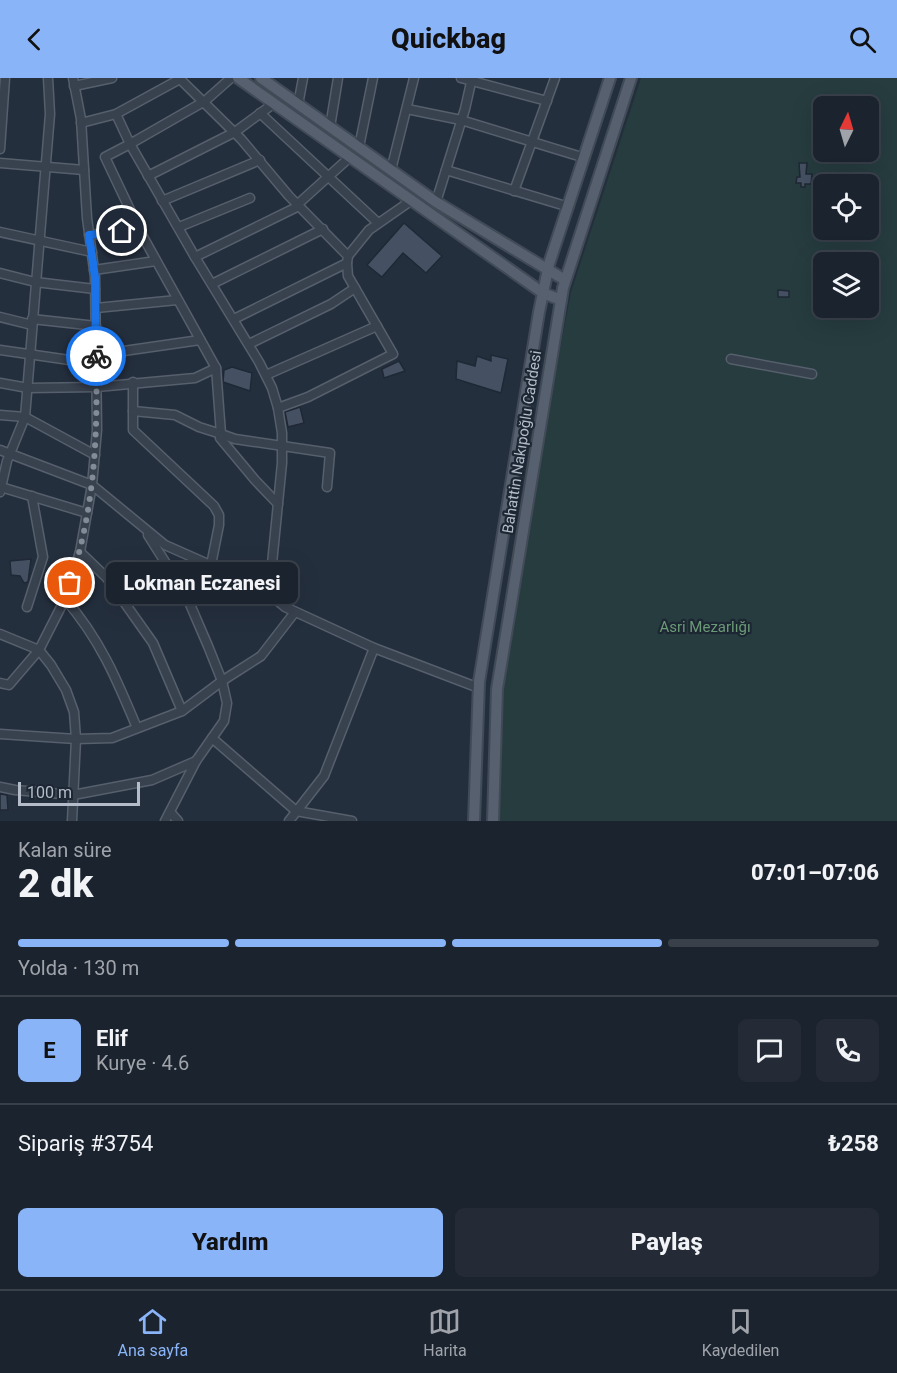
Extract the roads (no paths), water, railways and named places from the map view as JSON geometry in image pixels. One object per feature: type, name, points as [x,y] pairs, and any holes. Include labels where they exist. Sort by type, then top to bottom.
[{"type":"main road","points":[[238,78],[543,293],[561,300]]},
{"type":"main road","points":[[261,78],[436,202],[565,280]]},
{"type":"main road","name":"Bahattin Nakıpoğlu Caddesi","points":[[474,821],[479,688],[543,293],[548,270],[610,78]]},
{"type":"main road","name":"Bahattin Nakıpoğlu Caddesi","points":[[493,821],[497,689],[561,300],[565,280],[631,78]]},
{"type":"street","points":[[0,148],[4,78]]},
{"type":"street","points":[[48,78],[50,114],[25,417],[8,461],[1,489],[87,513]]},
{"type":"street","points":[[0,683],[9,685],[39,650],[65,599],[80,552],[95,455],[97,359],[94,270],[89,235],[81,123],[74,82],[111,78]]},
{"type":"street","points":[[81,123],[116,114],[179,78],[235,132],[348,260],[348,276],[393,354],[308,397],[278,408]]},
{"type":"street","points":[[231,78],[205,101],[105,157],[139,229],[216,368],[220,438],[278,504]]},
{"type":"street","points":[[298,105],[303,78]]},
{"type":"street","points":[[330,127],[338,78]]},
{"type":"street","points":[[359,147],[373,78]]},
{"type":"street","points":[[391,170],[414,78]]},
{"type":"street","points":[[461,78],[547,101]]},
{"type":"street","points":[[514,191],[555,78]]},
{"type":"street","points":[[436,202],[471,79]]},
{"type":"street","points":[[148,176],[235,132],[273,104]]},
{"type":"street","points":[[407,109],[461,120],[585,158]]},
{"type":"street","points":[[260,113],[378,223]]},
{"type":"street","points":[[116,114],[162,201],[249,344],[266,375],[278,408],[282,447],[269,594]]},
{"type":"street","points":[[195,257],[298,205],[350,157]]},
{"type":"street","points":[[162,201],[260,160]]},
{"type":"street","points":[[0,163],[84,170]]},
{"type":"street","points":[[446,171],[569,207]]},
{"type":"street","points":[[179,227],[250,198]]},
{"type":"street","points":[[234,319],[348,260],[369,230],[412,200]]},
{"type":"street","points":[[89,235],[139,229]]},
{"type":"street","points":[[212,284],[323,229]]},
{"type":"street","points":[[0,232],[92,252]]},
{"type":"street","points":[[94,270],[156,261]]},
{"type":"street","points":[[0,273],[35,282],[95,289]]},
{"type":"street","points":[[249,344],[331,304],[355,288]]},
{"type":"street","points":[[96,309],[177,300]]},
{"type":"street","points":[[0,316],[32,322],[96,326]]},
{"type":"street","points":[[266,375],[377,326]]},
{"type":"street","points":[[0,350],[97,359],[200,340]]},
{"type":"street","points":[[731,359],[812,374]]},
{"type":"street","points":[[0,383],[28,388],[97,387],[195,378],[216,368]]},
{"type":"street","points":[[133,382],[133,430],[135,434],[149,444],[214,506],[219,514],[212,565]]},
{"type":"street","points":[[133,411],[176,415],[200,427],[234,439],[330,453],[327,487]]},
{"type":"street","points":[[0,415],[25,417],[95,455]]},
{"type":"street","points":[[0,450],[92,485],[165,545],[262,588],[285,607],[295,612],[374,648],[479,688]]},
{"type":"street","points":[[27,607],[43,557],[32,496]]},
{"type":"street","points":[[143,527],[186,595],[222,681],[227,703],[224,721],[196,761],[165,821]]},
{"type":"street","points":[[80,552],[107,578],[153,643],[182,711]]},
{"type":"street","points":[[65,599],[84,621],[111,666],[137,728]]},
{"type":"street","points":[[0,734],[76,739],[112,738],[182,711],[261,656],[295,612]]},
{"type":"street","points":[[0,634],[39,650],[66,690],[74,712],[76,739],[72,821]]},
{"type":"street","points":[[289,821],[324,776],[374,648]]},
{"type":"street","points":[[212,738],[296,811],[352,821]]},
{"type":"street","points":[[0,787],[73,795],[152,780],[196,761]]},
{"type":"street","points":[[170,812],[178,821]]},
{"type":"place","name":"Lokman Eczanesi","points":[[70,583]]},
{"type":"park label","name":"Asri Mezarlığı","points":[[705,627]]}]
